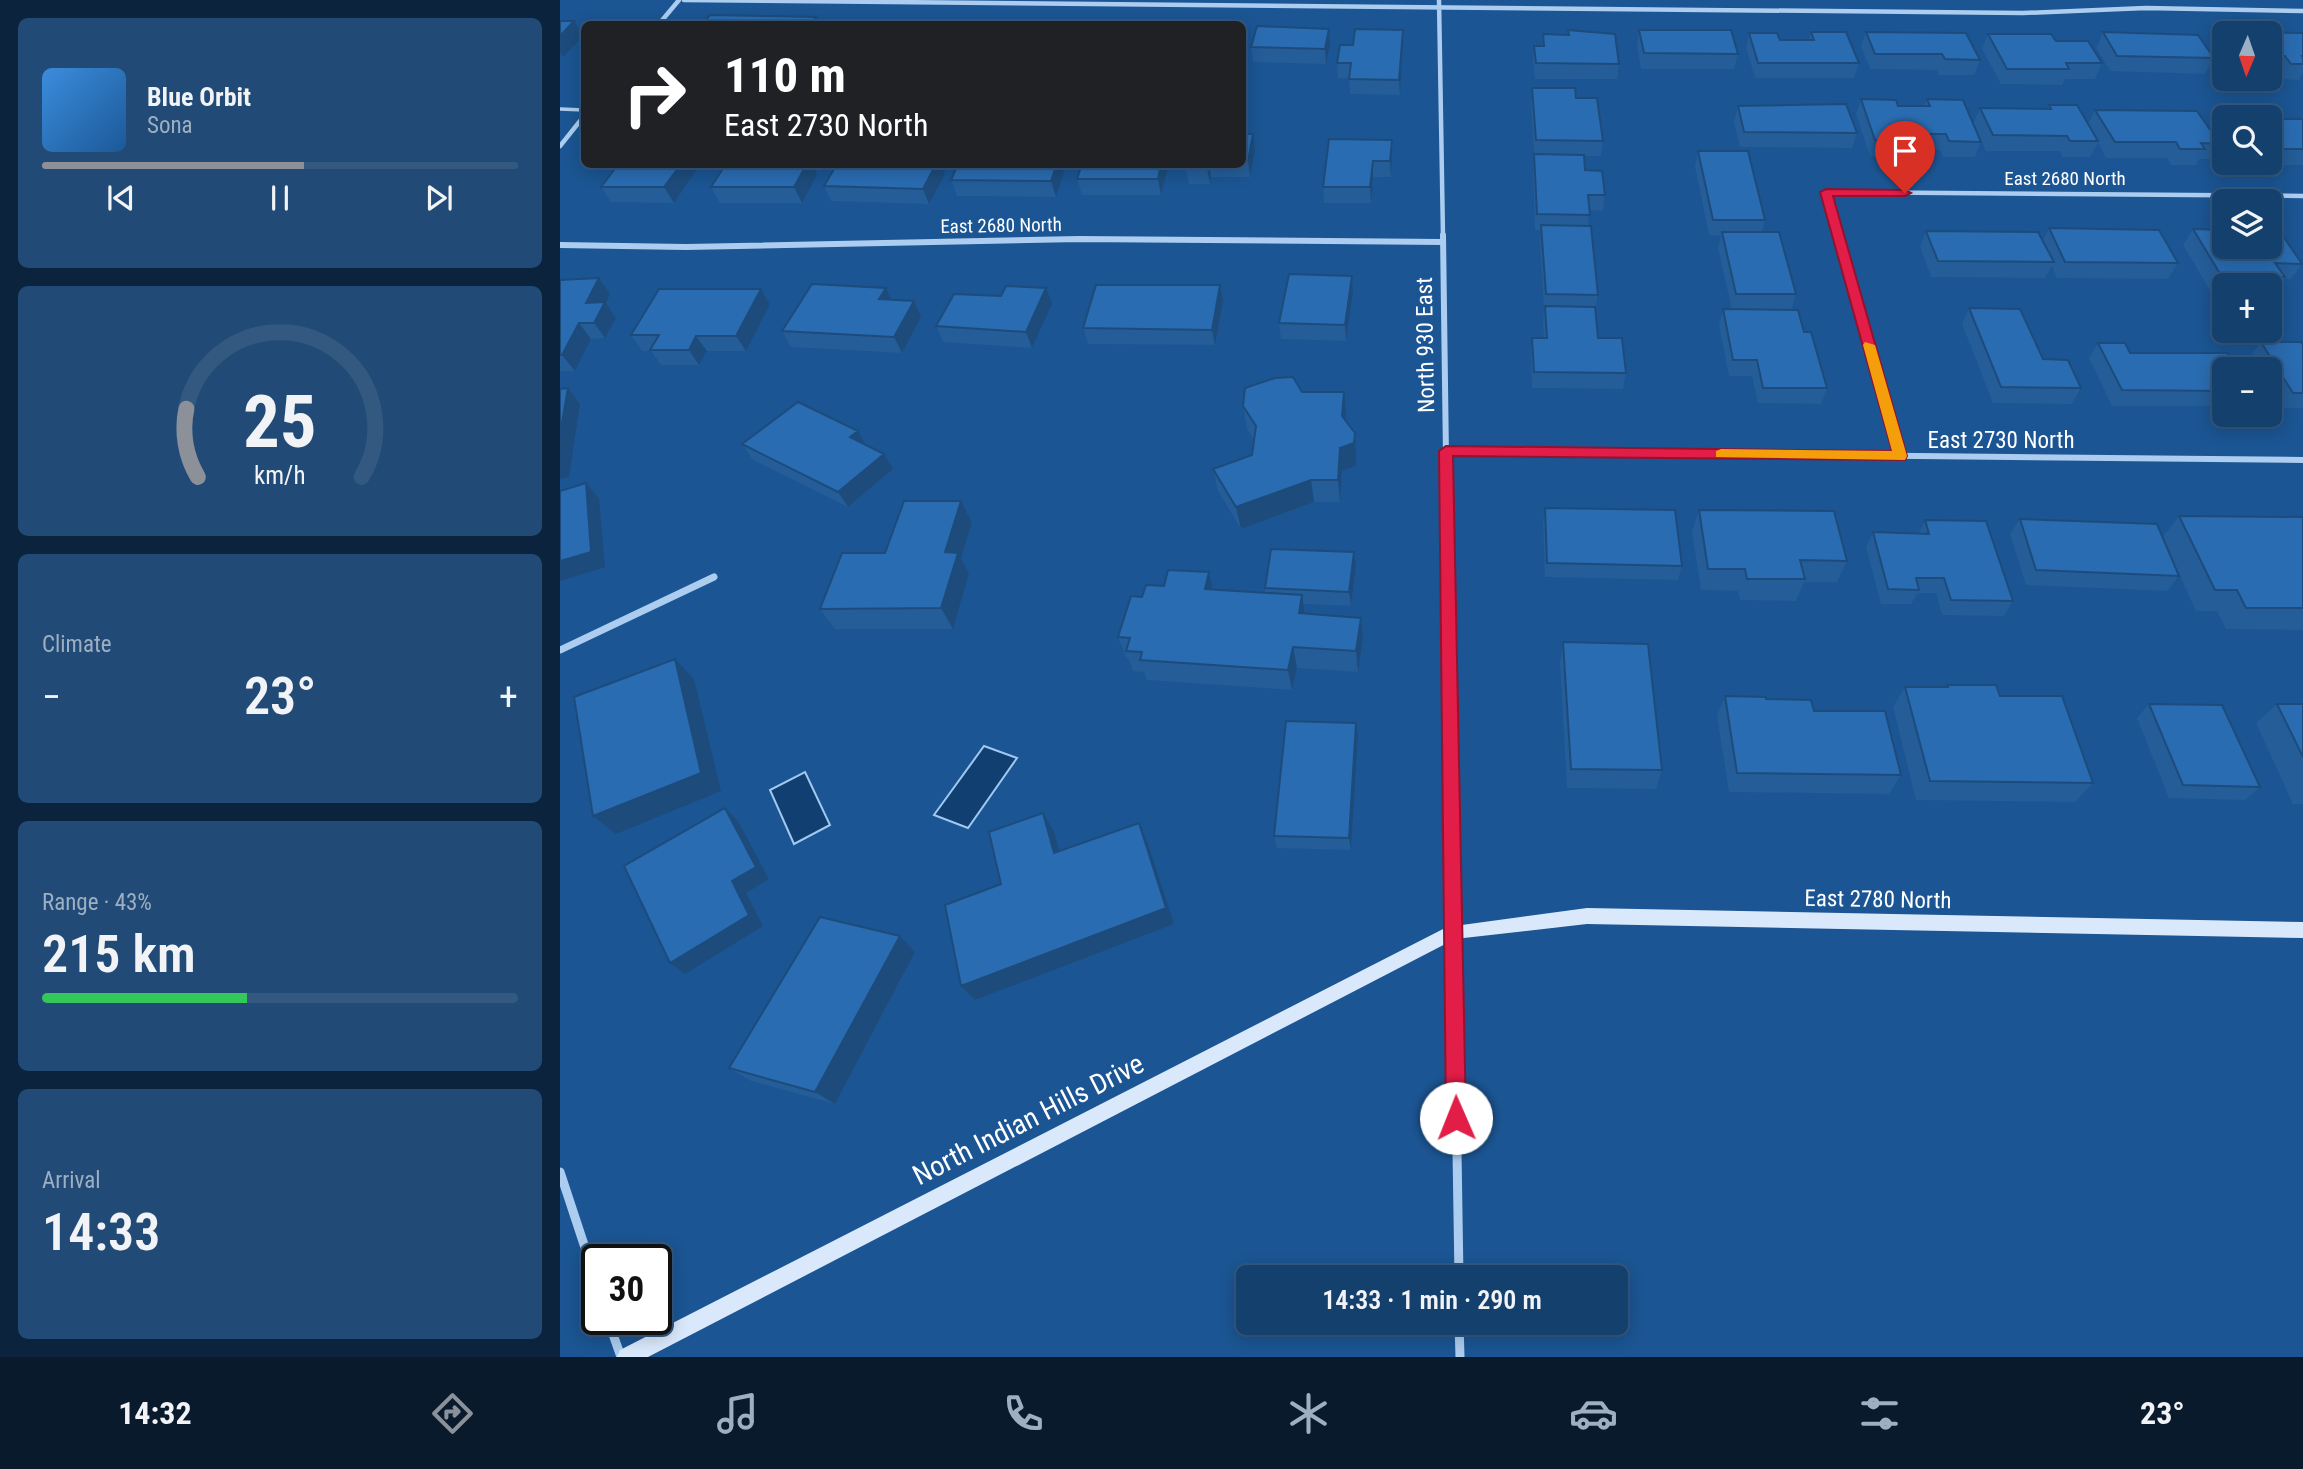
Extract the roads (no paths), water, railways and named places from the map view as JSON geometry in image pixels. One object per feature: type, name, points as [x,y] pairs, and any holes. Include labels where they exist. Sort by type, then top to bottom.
[{"type":"street","points":[[662,21],[679,0]]},
{"type":"street","points":[[684,0],[1439,4],[2023,13],[2146,8],[2303,10]]},
{"type":"street","points":[[1790,0],[1794,11]]},
{"type":"street","points":[[2141,0],[2146,8]]},
{"type":"street","name":"North 930 East","points":[[1439,4],[1459,1265]]},
{"type":"street","points":[[560,146],[581,120]]},
{"type":"street","name":"East 2680 North","points":[[1900,456],[1826,192],[2303,196]]},
{"type":"street","name":"East 2680 North","points":[[560,244],[686,247],[1079,239],[1443,242]]},
{"type":"street","name":"East 2730 North","points":[[1446,451],[2303,460]]},
{"type":"street","points":[[560,650],[714,577]]},
{"type":"street","name":"East 2780 North","points":[[1453,932],[1587,916],[2303,930]]},
{"type":"street","name":"North Indian Hills Drive","points":[[627,1357],[1453,932]]},
{"type":"street","points":[[560,1172],[584,1244]]},
{"type":"street","points":[[613,1335],[621,1357]]},
{"type":"street","points":[[1459,1335],[1460,1357]]},
{"type":"lane","points":[[560,109],[581,110]]},
{"type":"water","points":[[984,746],[1017,758],[968,828],[934,815]]},
{"type":"water","points":[[805,772],[830,825],[794,844],[770,790]]}]
